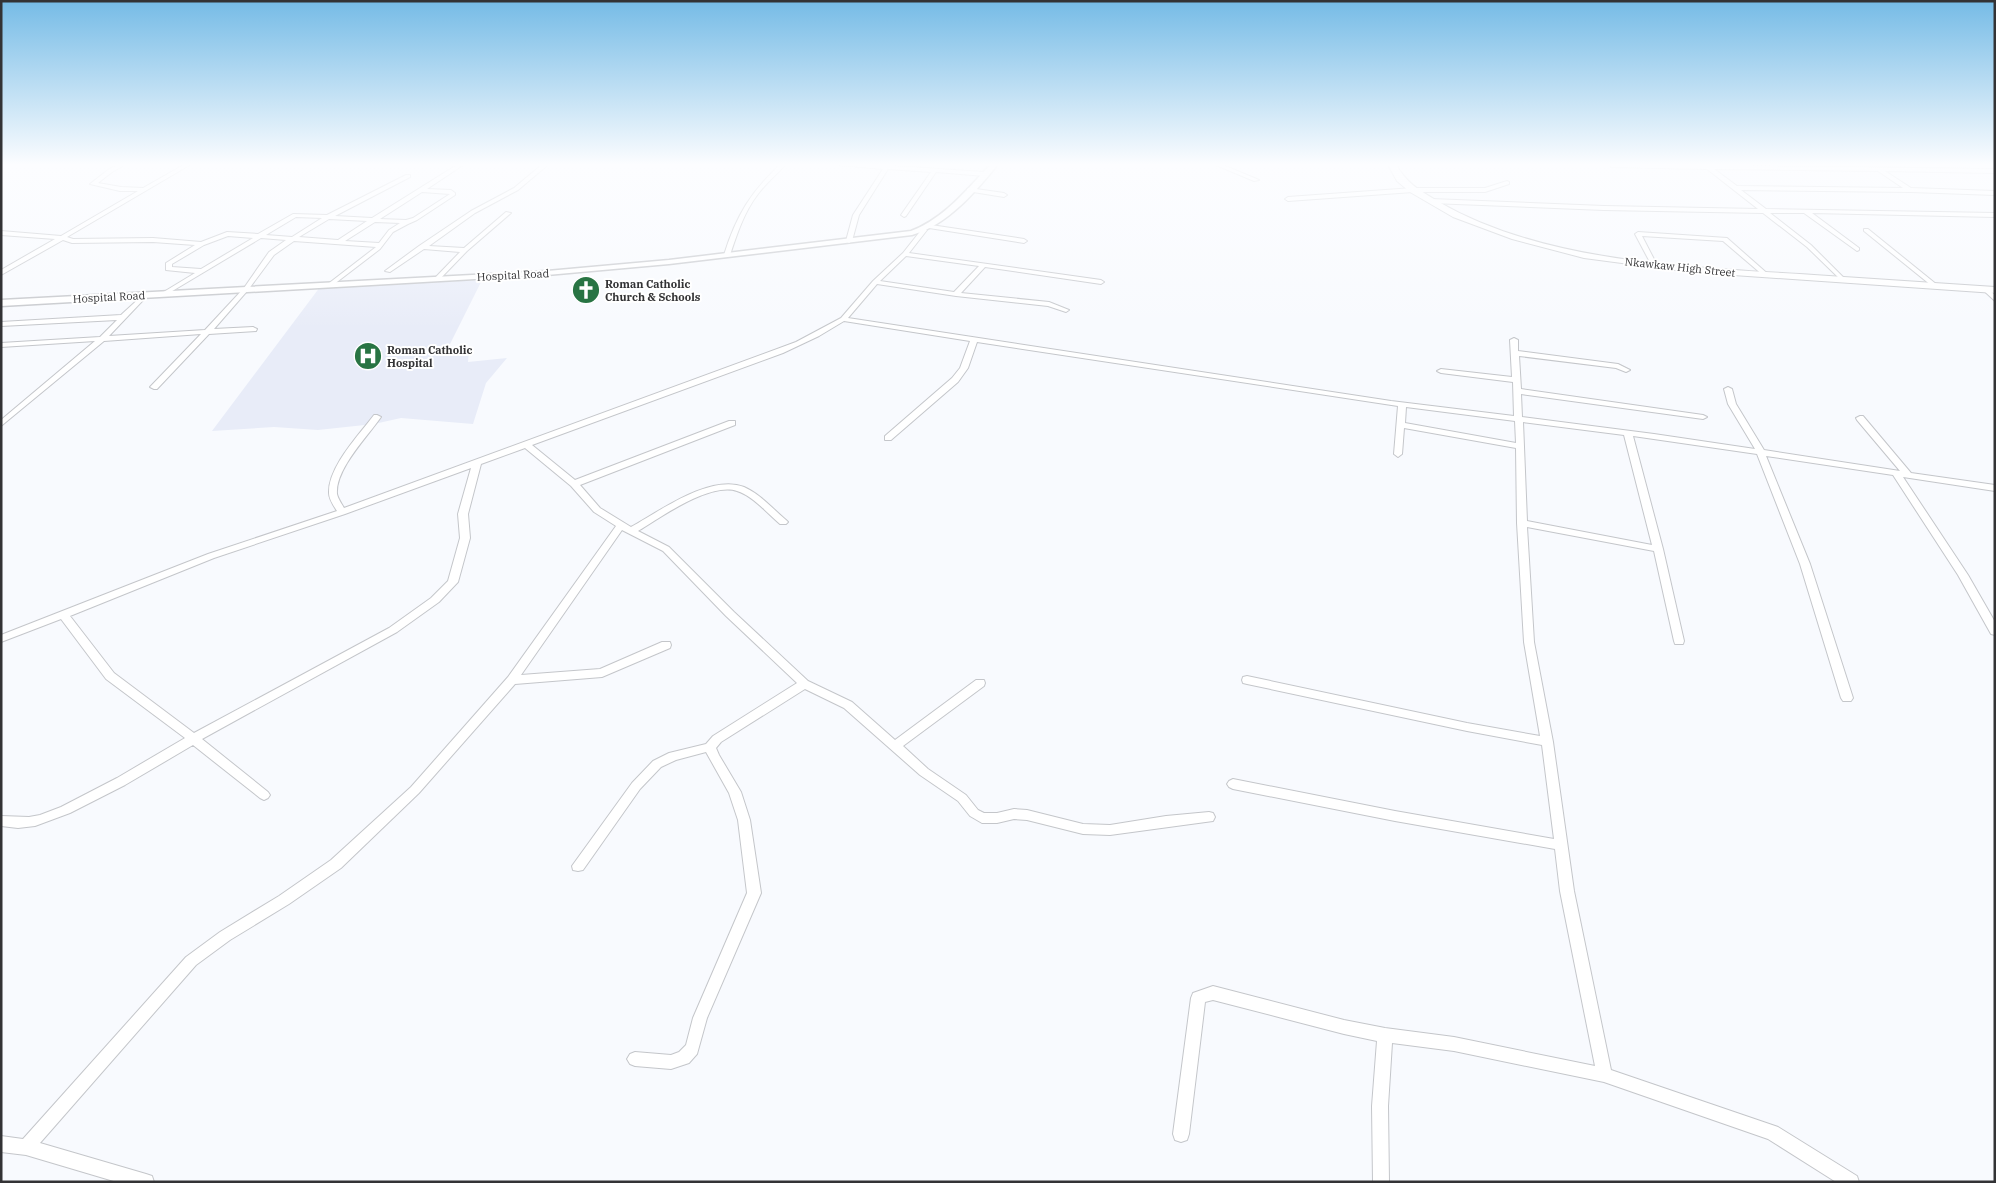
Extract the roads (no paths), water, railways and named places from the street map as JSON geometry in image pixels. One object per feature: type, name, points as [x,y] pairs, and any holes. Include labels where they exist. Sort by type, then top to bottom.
[{"type":"main road","name":"Nkawkaw High Street","points":[[1466,218],[1516,237],[1584,255],[1654,265],[1766,275],[1990,289]]},
{"type":"street","points":[[1,273],[97,218]]},
{"type":"street","points":[[164,294],[290,218]]},
{"type":"street","points":[[154,387],[246,289],[269,255],[326,218]]},
{"type":"street","points":[[353,218],[407,222]]},
{"type":"street","points":[[340,241],[375,218]]},
{"type":"street","points":[[331,284],[380,245],[391,230],[416,218]]},
{"type":"street","points":[[388,271],[464,218]]},
{"type":"street","points":[[436,280],[465,250],[502,218]]},
{"type":"street","points":[[727,254],[740,218]]},
{"type":"street","points":[[849,241],[855,218]]},
{"type":"street","points":[[1,639],[211,556],[342,512],[806,341],[827,331],[843,318],[875,282],[939,218]]},
{"type":"street","points":[[1776,218],[1809,246],[1842,279]]},
{"type":"street","points":[[1816,218],[1857,249]]},
{"type":"street","points":[[928,228],[1024,240]]},
{"type":"street","name":"Hospital Road","points":[[1,303],[594,270],[849,241],[928,228]]},
{"type":"street","points":[[1866,230],[1934,285]]},
{"type":"street","points":[[1,233],[64,238],[72,241],[153,240],[202,244]]},
{"type":"street","points":[[200,271],[168,268],[169,263],[202,244],[227,234],[380,245]]},
{"type":"street","points":[[1654,265],[1638,234],[1725,239],[1766,275]]},
{"type":"street","points":[[421,247],[465,250]]},
{"type":"street","points":[[905,254],[1100,282]]},
{"type":"street","points":[[956,294],[984,265]]},
{"type":"street","points":[[875,282],[956,294],[1050,304],[1066,310]]},
{"type":"street","points":[[1990,289],[1995,299]]},
{"type":"street","points":[[1,424],[103,338],[145,295]]},
{"type":"street","points":[[1,324],[125,317]]},
{"type":"street","points":[[843,318],[1402,404],[1628,433],[1995,488]]},
{"type":"street","points":[[1,345],[253,329]]},
{"type":"street","points":[[888,438],[955,380],[964,368],[975,338]]},
{"type":"street","points":[[1514,340],[1529,642],[1547,742],[1567,891],[1604,1075]]},
{"type":"street","points":[[1516,353],[1618,366],[1626,370]]},
{"type":"street","points":[[1441,371],[1516,380]]},
{"type":"street","points":[[1728,389],[1732,404],[1761,453],[1805,564],[1847,698]]},
{"type":"street","points":[[1517,391],[1703,417]]},
{"type":"street","points":[[1398,454],[1402,404]]},
{"type":"street","points":[[342,512],[333,496],[336,479],[344,464],[377,418]]},
{"type":"street","points":[[1860,418],[1909,476]]},
{"type":"street","points":[[574,484],[732,423]]},
{"type":"street","points":[[1400,425],[1520,446]]},
{"type":"street","points":[[1628,433],[1658,549],[1679,641]]},
{"type":"street","points":[[525,444],[574,484],[597,510],[666,549],[730,614],[804,684],[848,705],[924,772],[962,798],[974,813],[982,818],[997,818],[1014,814],[1027,815],[1083,829],[1110,830],[1166,821],[1209,817]]},
{"type":"street","points":[[1,821],[18,824],[44,819],[133,776],[194,739],[393,630],[435,600],[453,582],[465,538],[463,514],[478,462]]},
{"type":"street","points":[[1897,474],[1963,574],[1995,632]]},
{"type":"street","points":[[26,1147],[191,961],[225,936],[284,900],[336,864],[415,790],[512,680],[626,528],[704,491],[721,486],[741,489],[783,522]]},
{"type":"street","points":[[1522,523],[1658,549]]},
{"type":"street","points":[[63,614],[110,676],[194,739],[264,795]]},
{"type":"street","points":[[512,680],[602,673],[666,645]]},
{"type":"street","points":[[1247,680],[1457,725],[1547,742]]},
{"type":"street","points":[[895,746],[980,682]]},
{"type":"street","points":[[578,866],[636,786],[657,764],[673,756],[710,747],[717,739],[804,684]]},
{"type":"street","points":[[635,1059],[671,1062],[684,1058],[692,1049],[700,1018],[754,892],[744,820],[735,792],[713,756],[710,747]]},
{"type":"street","points":[[1233,784],[1395,816],[1560,845]]},
{"type":"street","points":[[1181,1134],[1198,998],[1213,993],[1385,1035],[1454,1044],[1604,1075],[1772,1133],[1851,1182]]},
{"type":"street","points":[[1381,1182],[1380,1106],[1385,1035]]},
{"type":"street","points":[[1,1144],[26,1147],[146,1182]]},
{"type":"place","name":"Roman Catholic Church & Schools","points":[[586,290]]},
{"type":"place","name":"Roman Catholic Hospital","points":[[368,356]]}]
